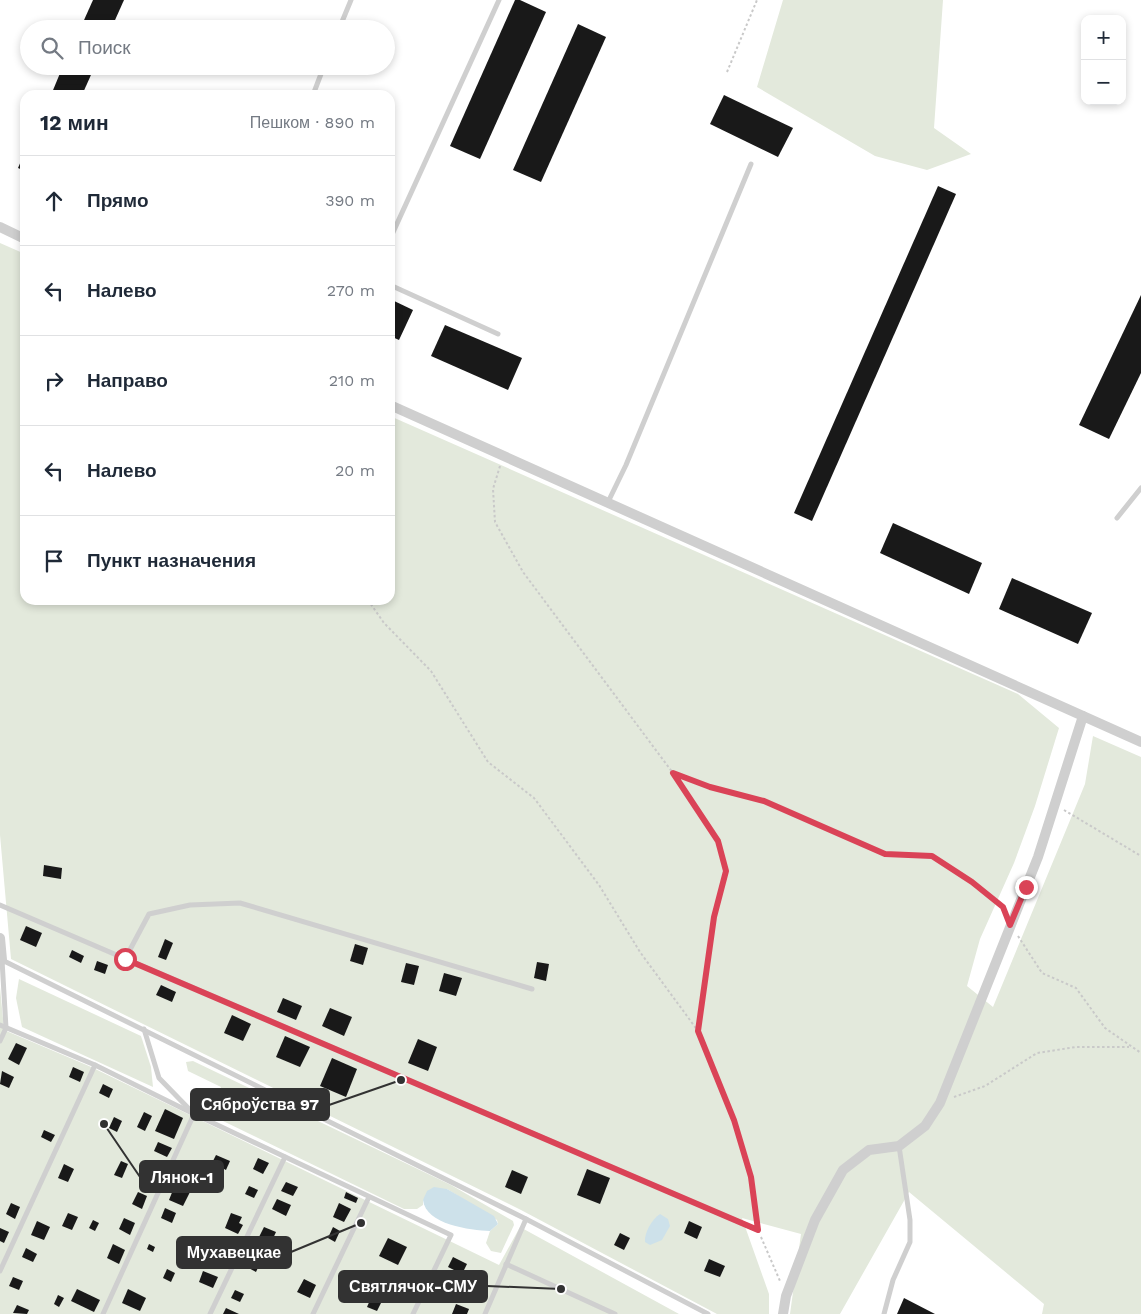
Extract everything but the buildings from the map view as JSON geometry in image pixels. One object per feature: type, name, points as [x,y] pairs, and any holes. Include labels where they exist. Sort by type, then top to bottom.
[{"type":"street","points":[[0,227],[20,237]]},
{"type":"street","points":[[395,407],[1141,742]]},
{"type":"street","points":[[783,1314],[786,1296],[815,1220],[843,1170],[869,1150],[898,1146],[925,1126],[940,1103],[1038,856],[1083,716]]},
{"type":"street","points":[[0,938],[2,960]]},
{"type":"lane","points":[[342,20],[350,0]]},
{"type":"lane","points":[[395,228],[499,0]]},
{"type":"lane","points":[[314,90],[320,75]]},
{"type":"lane","points":[[608,503],[626,465],[751,164]]},
{"type":"lane","points":[[395,287],[498,334]]},
{"type":"lane","points":[[1117,518],[1141,488]]},
{"type":"lane","points":[[125,959],[149,914],[190,905],[240,903],[532,989]]},
{"type":"lane","points":[[0,905],[758,1230]]},
{"type":"lane","points":[[0,1041],[6,1028],[2,960],[144,1028],[526,1219],[708,1314]]},
{"type":"lane","points":[[0,1025],[95,1065],[194,1114],[451,1235],[413,1314]]},
{"type":"lane","points":[[144,1028],[159,1078],[194,1114]]},
{"type":"lane","points":[[0,1271],[95,1065]]},
{"type":"lane","points":[[104,1314],[194,1114]]},
{"type":"lane","points":[[884,1314],[893,1280],[910,1242],[910,1220],[898,1146]]},
{"type":"lane","points":[[210,1314],[285,1157]]},
{"type":"lane","points":[[313,1314],[369,1197]]},
{"type":"lane","points":[[485,1314],[526,1219]]},
{"type":"lane","points":[[506,1264],[615,1314]]},
{"type":"path","points":[[727,72],[757,0]]},
{"type":"path","points":[[503,456],[493,489],[495,522],[523,572],[673,773],[718,841],[726,871],[714,917],[698,1031]]},
{"type":"path","points":[[371,605],[384,623],[431,671],[488,762],[534,798],[599,885],[640,952],[698,1031],[734,1120],[748,1168],[758,1230],[786,1296]]},
{"type":"path","points":[[673,773],[710,787],[764,801],[885,854],[932,856],[972,882],[1003,907],[1010,925],[1042,973],[1076,988],[1105,1028],[1141,1054]]},
{"type":"path","points":[[1055,805],[1141,856]]},
{"type":"path","points":[[940,1103],[985,1086],[1037,1053],[1076,1047],[1131,1047]]},
{"type":"shaded area","points":[[783,0],[943,0],[934,128],[971,154],[927,170],[875,156],[757,87]]},
{"type":"shaded area","points":[[0,243],[20,252],[20,605],[395,605],[395,418],[1018,694],[1059,728],[1035,806],[1014,863],[980,939],[967,986],[993,1007],[1085,784],[1093,736],[1141,757],[1141,1314],[1042,1314],[1044,1304],[909,1192],[840,1314],[790,1314],[801,1234],[742,1218],[769,1294],[769,1314],[717,1314],[521,1210],[11,959],[0,835]]},
{"type":"shaded area","points":[[19,979],[141,1036],[151,1067],[153,1087],[22,1027],[16,998]]},
{"type":"shaded area","points":[[0,987],[4,1030],[89,1066],[499,1265],[520,1227],[679,1314],[0,1314]]},
{"type":"shaded area","points":[[193,1061],[451,1185],[513,1221],[514,1225],[501,1253],[491,1251],[486,1243],[490,1231],[498,1224],[497,1220],[447,1189],[423,1200],[423,1205],[417,1209],[404,1209],[223,1121],[214,1108],[221,1087],[188,1071],[186,1062]]},
{"type":"water","points":[[434,1187],[447,1189],[494,1216],[498,1224],[490,1231],[461,1227],[440,1221],[426,1208],[423,1200],[427,1191]]},
{"type":"water","points":[[660,1214],[668,1219],[670,1226],[662,1240],[650,1245],[645,1242],[647,1231],[651,1223]]},
{"type":"place","name":"Сяброўства 97","points":[[401,1080]]},
{"type":"place","name":"Лянок-1","points":[[104,1124]]},
{"type":"place","name":"Мухавецкае","points":[[361,1223]]},
{"type":"place","name":"Святлячок-СМУ","points":[[561,1289]]},
{"type":"route","points":[[125,959],[758,1230],[751,1177],[734,1120],[698,1031],[714,917],[726,871],[718,841],[673,773],[710,787],[764,801],[885,854],[932,856],[972,882],[1003,907],[1010,925],[1026,887]]}]
